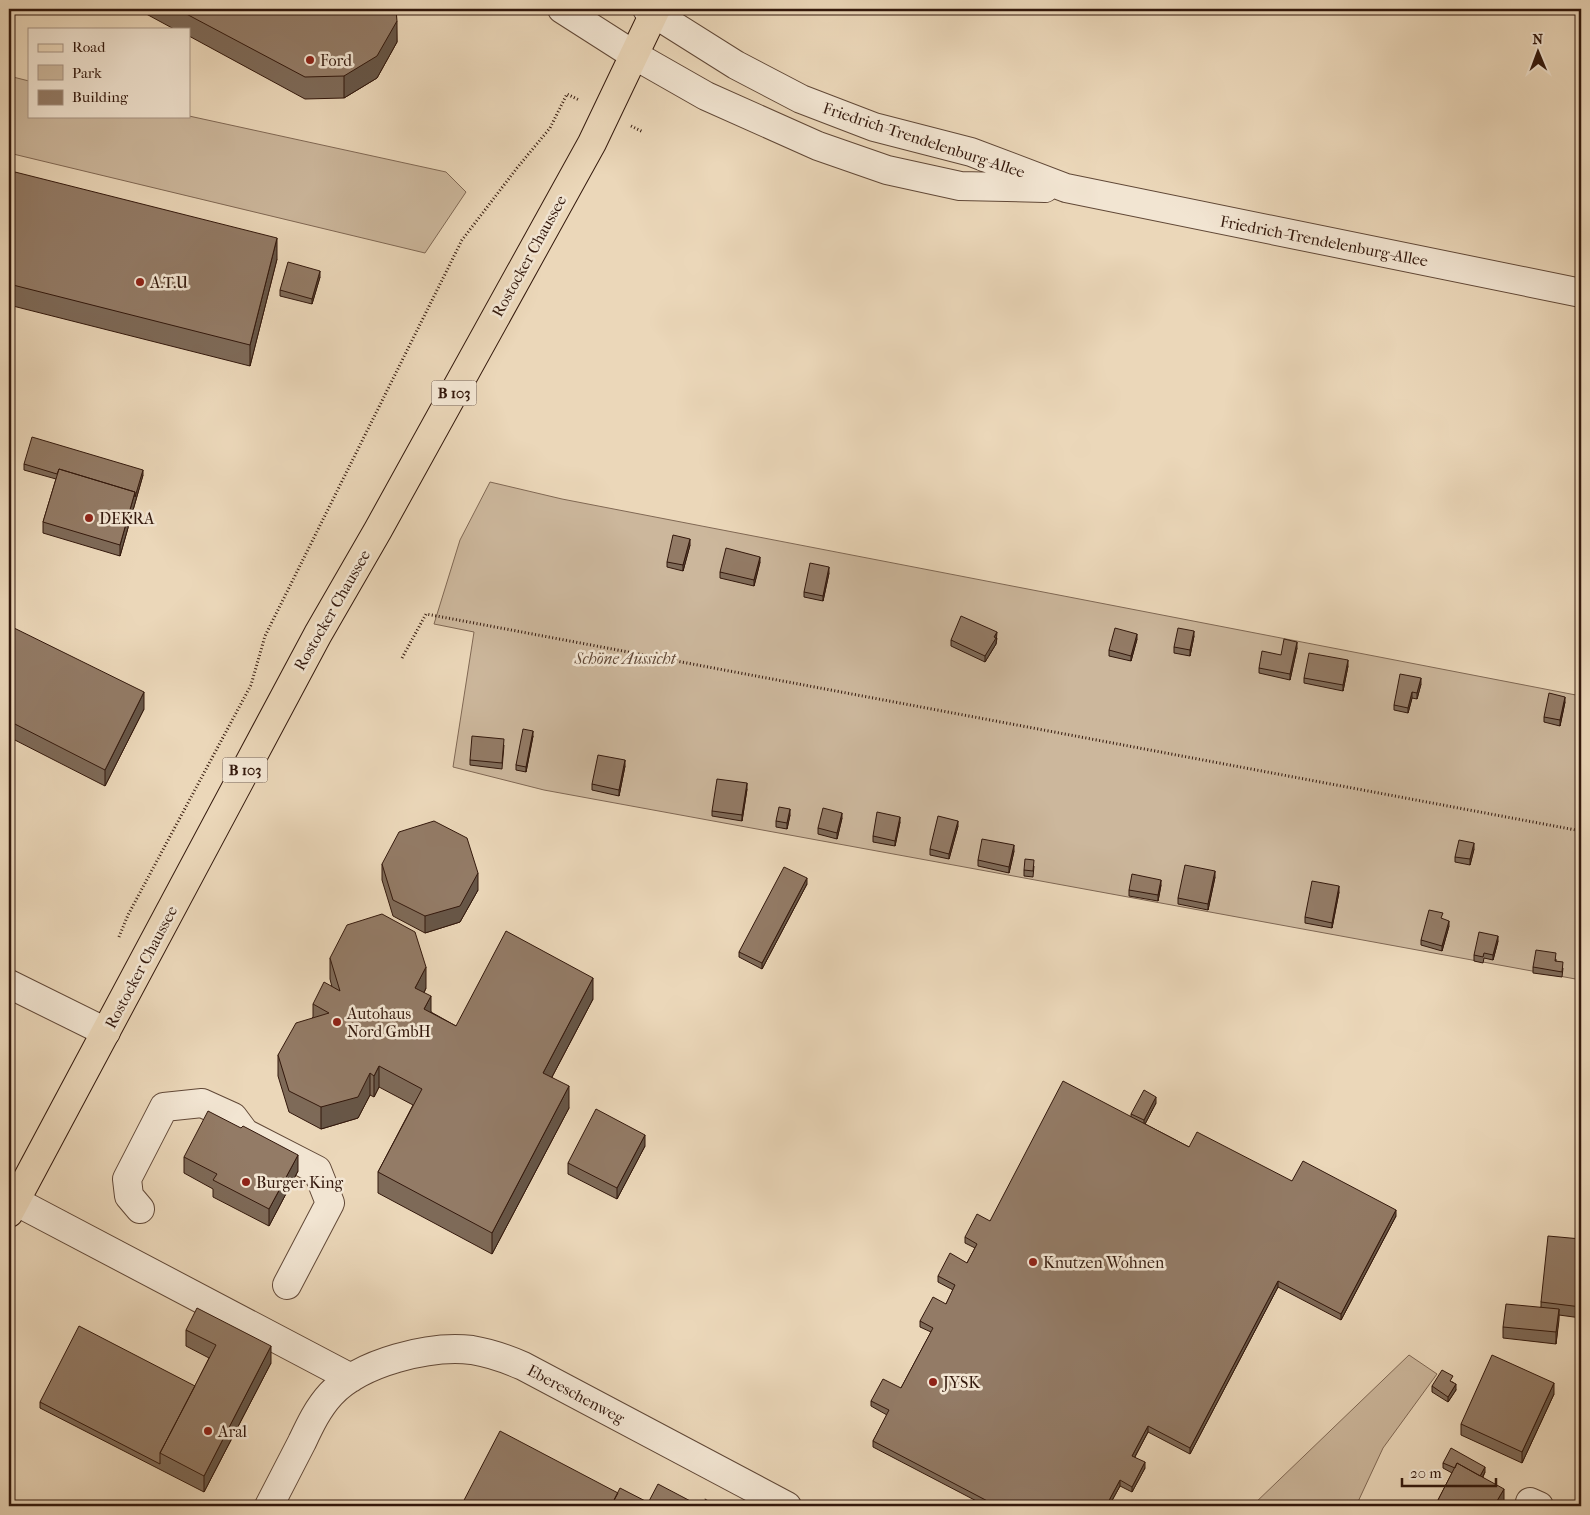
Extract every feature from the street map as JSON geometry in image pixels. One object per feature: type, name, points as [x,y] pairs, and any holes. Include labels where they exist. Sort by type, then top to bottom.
[{"type":"main road","name":"Rostocker Chaussee","points":[[12,1207],[300,666],[378,530],[592,142],[634,55],[653,10]]},
{"type":"street","name":"Friedrich-Trendelenburg-Allee","points":[[562,9],[634,55],[706,96],[818,146],[887,170],[960,186],[1066,188]]},
{"type":"street","name":"Friedrich-Trendelenburg-Allee","points":[[653,10],[736,65],[801,99],[874,127],[971,152],[1066,188],[1581,293]]},
{"type":"street","points":[[9,984],[106,1032]]},
{"type":"street","points":[[140,1209],[129,1196],[127,1179],[164,1107],[202,1103],[233,1117],[245,1133],[317,1170],[330,1203],[287,1285]]},
{"type":"street","points":[[12,1207],[351,1378]]},
{"type":"street","name":"Ebereschenweg","points":[[269,1506],[316,1414],[332,1393],[351,1378],[376,1366],[434,1350],[472,1350],[500,1357],[523,1366],[788,1506]]},
{"type":"path","points":[[118,941],[128,915],[251,685],[265,636],[462,240],[516,168],[550,128],[567,94]]},
{"type":"path","points":[[402,658],[426,614],[1581,830]]},
{"type":"green space","points":[[9,76],[28,81],[28,118],[190,118],[190,116],[446,172],[466,192],[425,253],[9,153]]},
{"type":"green space","name":"Schöne Aussicht","points":[[490,482],[562,499],[1581,696],[1581,980],[544,790],[453,767],[474,632],[434,624],[460,540]]},
{"type":"green space","points":[[1409,1355],[1437,1374],[1383,1448],[1356,1506],[1252,1506]]},
{"type":"building","name":"Ford","points":[[177,9],[396,9],[397,21],[377,56],[344,76],[305,77]]},
{"type":"building","name":"A.T.U","points":[[15,172],[277,238],[250,345],[9,284],[9,198]]},
{"type":"building","points":[[288,262],[320,271],[312,299],[280,290]]},
{"type":"building","points":[[32,437],[143,470],[135,497],[135,492],[59,469],[57,474],[24,464]]},
{"type":"building","name":"DEKRA","points":[[59,469],[135,492],[120,545],[43,522]]},
{"type":"building","points":[[673,535],[690,539],[683,565],[667,562]]},
{"type":"building","points":[[726,548],[760,557],[754,580],[720,572]]},
{"type":"building","points":[[810,563],[829,567],[823,596],[804,592]]},
{"type":"building","points":[[961,616],[997,632],[994,637],[996,638],[985,656],[951,640]]},
{"type":"building","points":[[10,626],[144,692],[105,770],[9,721]]},
{"type":"building","points":[[1115,628],[1137,634],[1131,656],[1109,650]]},
{"type":"building","points":[[1178,628],[1194,631],[1190,650],[1174,647]]},
{"type":"building","points":[[1284,639],[1297,642],[1290,674],[1259,668],[1262,651],[1281,655]]},
{"type":"building","points":[[1309,653],[1348,660],[1343,685],[1304,678]]},
{"type":"building","points":[[1400,674],[1421,678],[1417,693],[1412,692],[1408,708],[1394,705]]},
{"type":"building","points":[[1549,693],[1565,697],[1560,720],[1544,717]]},
{"type":"building","points":[[523,729],[533,731],[526,767],[516,765]]},
{"type":"building","points":[[472,736],[504,739],[502,763],[470,760]]},
{"type":"building","points":[[598,755],[625,760],[619,790],[592,784]]},
{"type":"building","points":[[717,779],[747,783],[742,815],[712,811]]},
{"type":"building","points":[[779,807],[790,809],[787,823],[776,821]]},
{"type":"building","points":[[823,808],[842,813],[837,833],[818,828]]},
{"type":"building","points":[[877,812],[900,817],[895,841],[873,836]]},
{"type":"building","points":[[938,816],[958,821],[949,854],[930,849]]},
{"type":"building","points":[[434,821],[467,838],[478,873],[460,906],[425,916],[393,900],[382,864],[399,832]]},
{"type":"building","points":[[982,839],[1014,845],[1009,867],[978,860]]},
{"type":"building","points":[[1459,840],[1474,843],[1470,859],[1455,857]]},
{"type":"building","points":[[1025,859],[1034,860],[1033,871],[1024,870]]},
{"type":"building","points":[[1185,865],[1215,871],[1208,904],[1178,898]]},
{"type":"building","points":[[784,867],[807,878],[762,963],[739,952]]},
{"type":"building","points":[[1132,874],[1161,880],[1158,895],[1129,890]]},
{"type":"building","points":[[1312,881],[1339,886],[1332,923],[1305,917]]},
{"type":"building","points":[[1429,910],[1443,913],[1441,918],[1449,921],[1442,946],[1421,940]]},
{"type":"building","points":[[382,914],[415,932],[426,967],[415,988],[431,996],[424,1009],[456,1026],[506,931],[593,978],[543,1073],[569,1086],[492,1233],[378,1172],[422,1089],[379,1066],[374,1076],[370,1073],[358,1097],[321,1107],[289,1091],[278,1055],[296,1023],[329,1013],[313,1004],[324,982],[340,991],[330,958],[347,925]]},
{"type":"building","points":[[1479,932],[1498,936],[1493,955],[1484,953],[1483,957],[1474,955]]},
{"type":"building","points":[[1536,950],[1556,953],[1555,961],[1563,962],[1562,972],[1533,967]]},
{"type":"building","points":[[1063,1081],[1189,1147],[1197,1132],[1292,1181],[1303,1161],[1396,1210],[1341,1314],[1278,1281],[1190,1448],[1148,1426],[1132,1456],[1145,1462],[1132,1487],[1120,1480],[1106,1506],[997,1506],[873,1441],[889,1410],[871,1401],[883,1379],[901,1388],[933,1328],[920,1321],[933,1297],[946,1304],[955,1285],[938,1276],[950,1253],[967,1263],[977,1244],[965,1237],[977,1214],[990,1221]]},
{"type":"building","points":[[1144,1090],[1156,1097],[1144,1120],[1131,1114]]},
{"type":"building","points":[[596,1109],[645,1135],[617,1188],[568,1163]]},
{"type":"building","name":"Burger King","points":[[208,1111],[241,1128],[243,1126],[298,1155],[269,1209],[213,1180],[217,1174],[184,1157]]},
{"type":"building","points":[[1548,1236],[1581,1239],[1581,1307],[1541,1302]]},
{"type":"building","points":[[1506,1304],[1559,1309],[1556,1332],[1503,1327]]},
{"type":"building","name":"Aral","points":[[197,1308],[271,1346],[204,1476],[160,1453],[216,1345],[186,1330]]},
{"type":"building","points":[[79,1326],[195,1386],[160,1453],[160,1464],[40,1402]]},
{"type":"building","points":[[1492,1355],[1554,1383],[1522,1452],[1461,1424]]},
{"type":"building","points":[[1442,1370],[1453,1376],[1450,1381],[1456,1384],[1448,1397],[1432,1386]]},
{"type":"building","points":[[500,1431],[618,1493],[611,1506],[461,1506]]},
{"type":"building","points":[[1451,1448],[1485,1467],[1480,1476],[1457,1463],[1455,1468],[1443,1463]]},
{"type":"building","points":[[1457,1463],[1504,1489],[1494,1506],[1444,1506],[1437,1502]]},
{"type":"building","points":[[658,1484],[698,1505],[655,1506],[648,1503]]},
{"type":"building","points":[[620,1488],[655,1506],[611,1506]]},
{"type":"place","name":"Ford","points":[[310,60]]},
{"type":"place","name":"A.T.U","points":[[140,282]]},
{"type":"place","name":"DEKRA","points":[[89,518]]},
{"type":"place","name":"Autohaus Nord GmbH","points":[[337,1022]]},
{"type":"place","name":"Burger King","points":[[246,1182]]},
{"type":"place","name":"Knutzen Wohnen","points":[[1033,1262]]},
{"type":"place","name":"JYSK","points":[[933,1382]]},
{"type":"place","name":"Aral","points":[[208,1431]]}]
